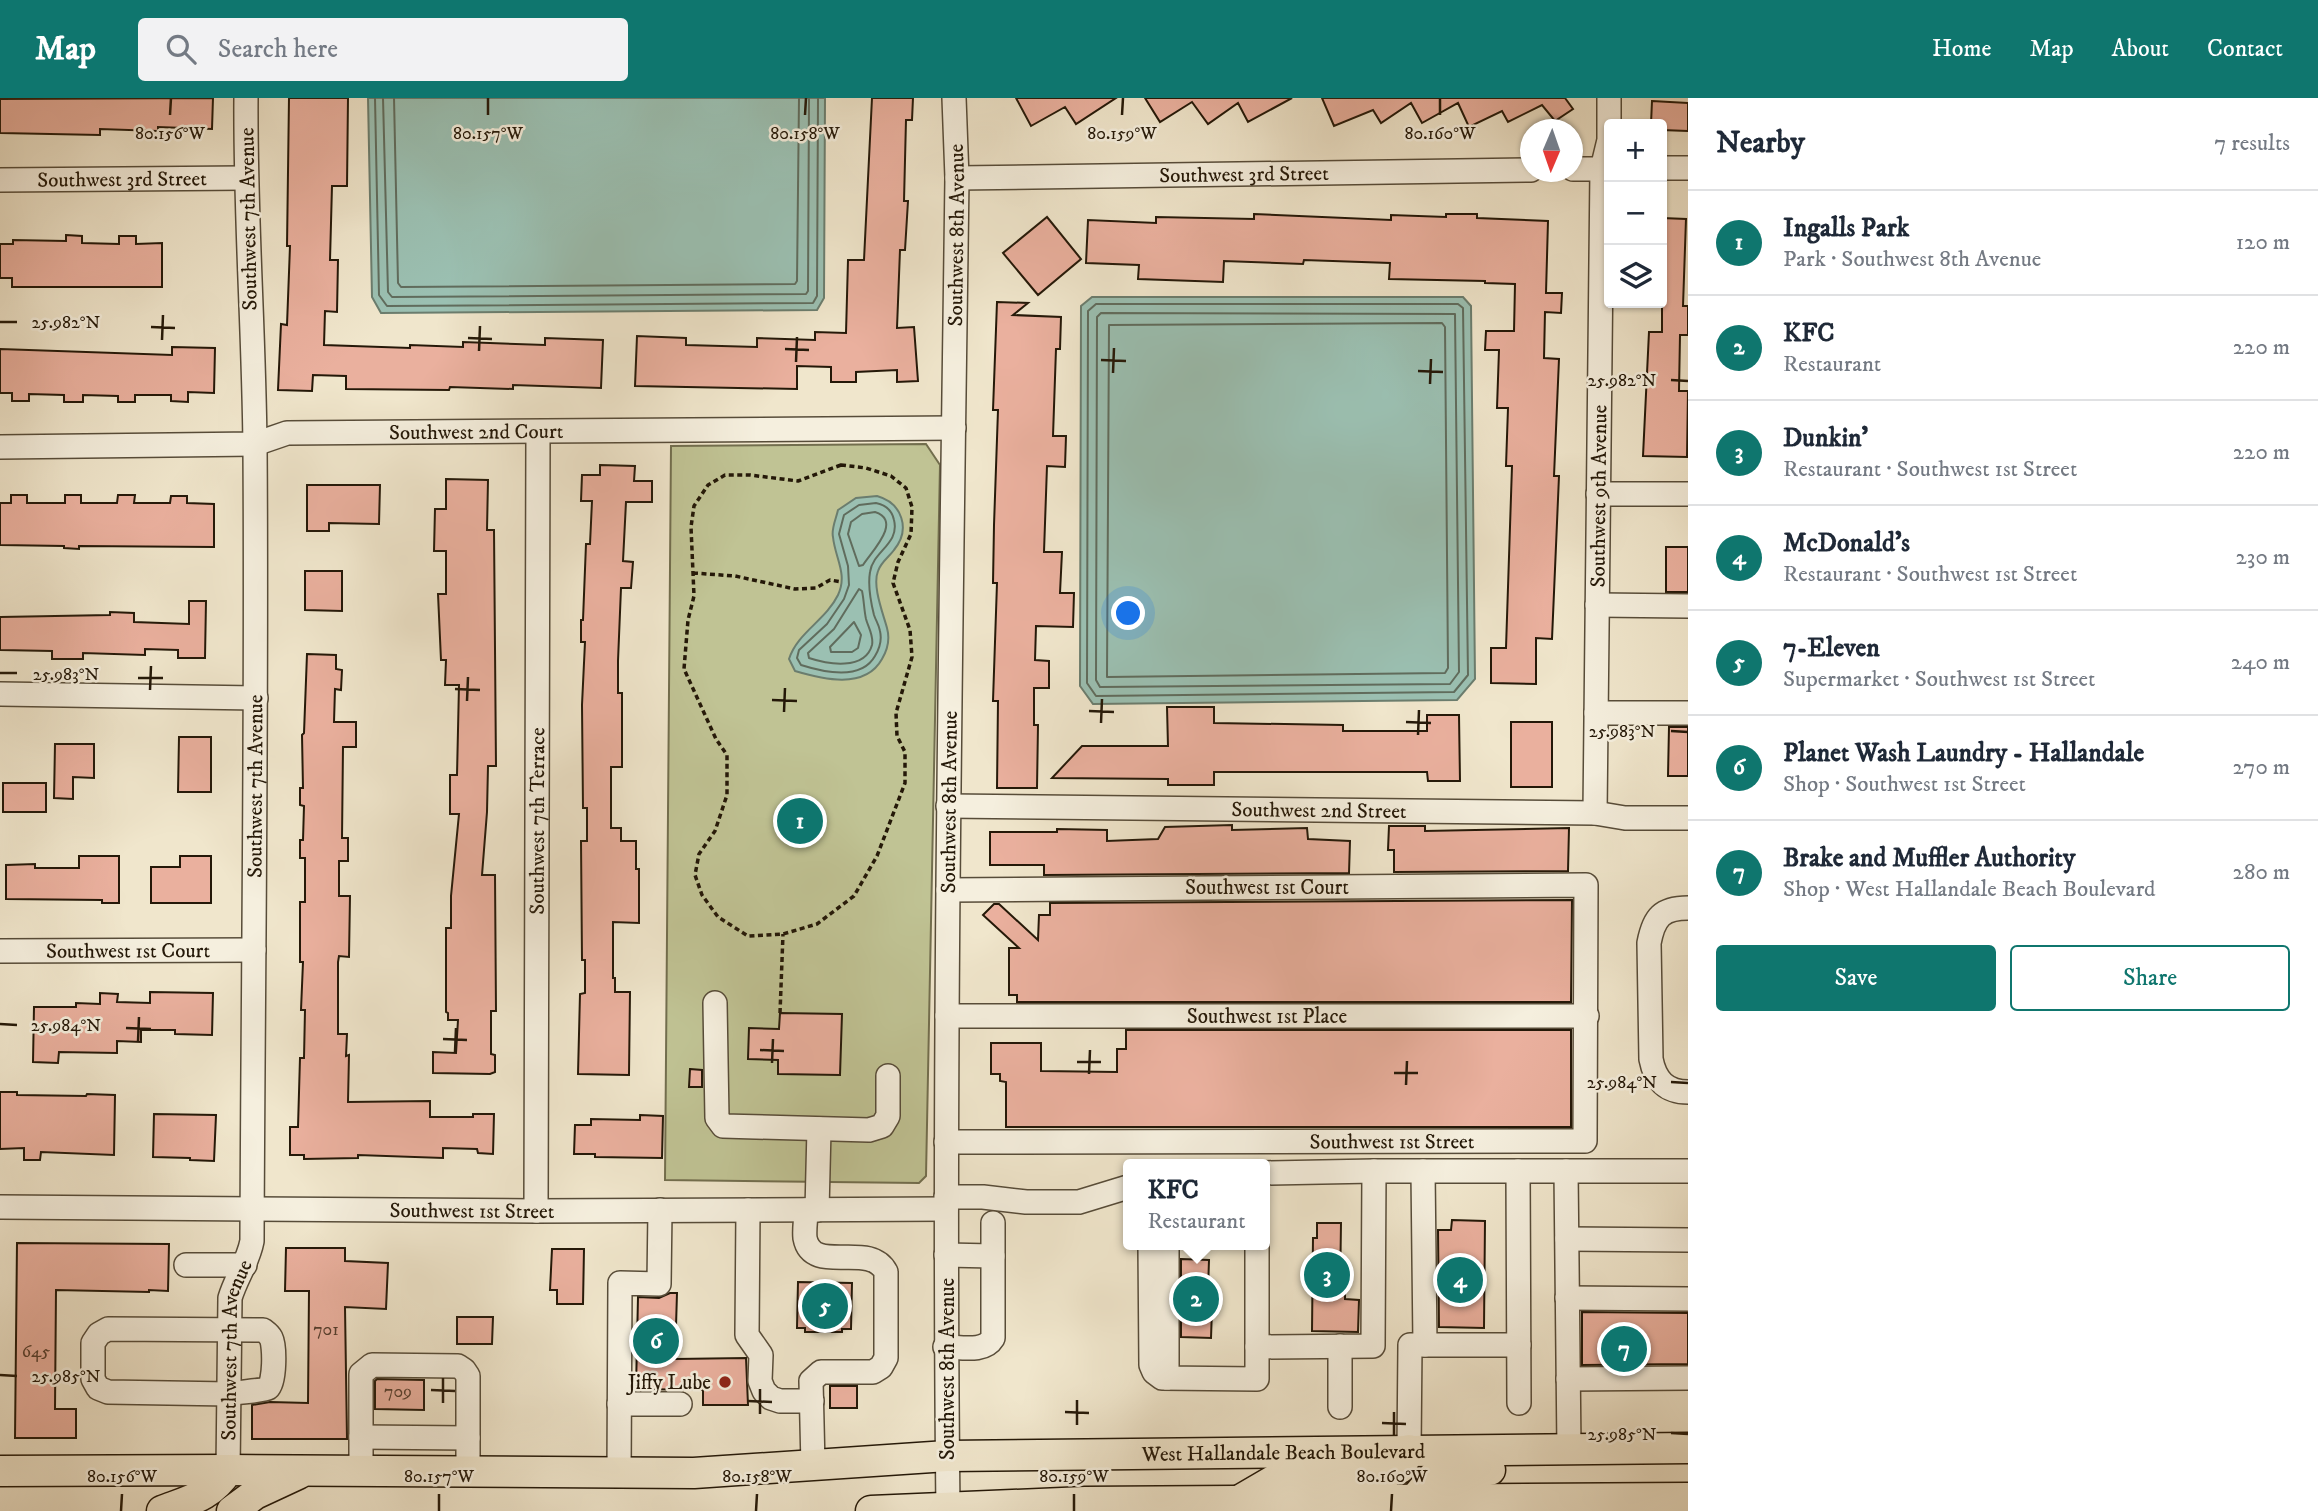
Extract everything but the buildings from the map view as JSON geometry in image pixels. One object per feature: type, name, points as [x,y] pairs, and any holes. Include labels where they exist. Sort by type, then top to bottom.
[{"type":"main road","name":"West Hallandale Beach Boulevard","points":[[0,1471],[694,1473],[947,1456],[1688,1448]]},
{"type":"main road","points":[[1417,1504],[1434,1476],[1451,1470],[1535,1470],[1573,1464],[1583,1449]]},
{"type":"main road","points":[[1238,1501],[1278,1478],[1378,1475],[1400,1468],[1409,1450]]},
{"type":"main road","points":[[162,1511],[199,1497],[218,1486],[228,1470]]},
{"type":"main road","points":[[232,1511],[255,1493],[308,1470]]},
{"type":"main road","points":[[871,1511],[1150,1506],[1238,1501],[1295,1506],[1508,1505],[1688,1498]]},
{"type":"street","name":"Southwest 7th Avenue","points":[[228,1470],[230,1298],[245,1265],[252,1241],[255,444],[245,178],[246,98]]},
{"type":"street","name":"Southwest 8th Avenue","points":[[948,1509],[945,1347],[948,806],[957,178],[954,98]]},
{"type":"street","name":"Southwest 9th Avenue","points":[[1609,98],[1609,119]]},
{"type":"street","points":[[1667,168],[1688,168]]},
{"type":"street","points":[[1583,169],[1604,169]]},
{"type":"street","name":"Southwest 3rd Street","points":[[957,178],[1520,170]]},
{"type":"street","name":"Southwest 3rd Street","points":[[0,180],[245,178]]},
{"type":"street","name":"Southwest 9th Avenue","points":[[1595,813],[1605,182]]},
{"type":"street","name":"Southwest 2nd Court","points":[[0,447],[255,444],[287,433],[954,428]]},
{"type":"street","name":"Southwest 7th Terrace","points":[[536,1210],[538,432]]},
{"type":"street","points":[[1598,494],[1688,494]]},
{"type":"street","points":[[1597,605],[1688,606]]},
{"type":"street","points":[[0,695],[256,698]]},
{"type":"street","points":[[1596,713],[1688,713]]},
{"type":"street","name":"Southwest 2nd Street","points":[[948,806],[1595,813],[1625,818],[1688,818]]},
{"type":"street","name":"Southwest 1st Court","points":[[948,890],[1586,885],[1587,1016]]},
{"type":"street","points":[[1688,908],[1673,908],[1664,912],[1651,931],[1649,943],[1653,1071],[1668,1088],[1688,1092]]},
{"type":"street","name":"Southwest 1st Court","points":[[0,951],[254,950]]},
{"type":"street","points":[[715,1003],[717,1118],[723,1126],[869,1130],[882,1126],[888,1116],[888,1076]]},
{"type":"street","name":"Southwest 1st Place","points":[[947,1016],[1587,1016]]},
{"type":"street","name":"Southwest 1st Street","points":[[946,1142],[1585,1142],[1587,1016]]},
{"type":"street","points":[[813,1466],[811,1381],[821,1372],[873,1372],[881,1367],[886,1357],[886,1272],[882,1264],[874,1258],[817,1255],[809,1248],[805,1238],[812,1210],[819,1129]]},
{"type":"street","points":[[1373,1346],[1374,1171]]},
{"type":"street","points":[[1409,1450],[1417,1345],[1423,1171]]},
{"type":"street","points":[[1518,1171],[1519,1403]]},
{"type":"street","points":[[1566,1171],[1568,1379],[1583,1449]]},
{"type":"street","points":[[1270,1173],[1688,1171]]},
{"type":"street","name":"Southwest 1st Street","points":[[0,1207],[812,1210],[946,1203],[983,1197],[1026,1202],[1079,1202],[1123,1189]]},
{"type":"street","points":[[620,1473],[620,1283],[659,1284],[660,1210]]},
{"type":"street","points":[[748,1210],[747,1335],[761,1355],[760,1381],[771,1398],[780,1401],[812,1401]]},
{"type":"street","points":[[945,1347],[983,1348],[990,1344],[993,1338],[993,1223]]},
{"type":"street","points":[[1567,1239],[1688,1240]]},
{"type":"street","points":[[1150,1250],[1151,1365],[1154,1372],[1165,1378],[1257,1379],[1257,1250]]},
{"type":"street","points":[[1165,1378],[1167,1250]]},
{"type":"street","points":[[946,1255],[993,1256]]},
{"type":"street","points":[[186,1265],[245,1265]]},
{"type":"street","points":[[1567,1298],[1688,1300]]},
{"type":"street","points":[[108,1329],[230,1329],[263,1330],[270,1336],[273,1344],[273,1381],[269,1387],[229,1394],[108,1392],[99,1388],[93,1379],[93,1343],[99,1334],[108,1329]]},
{"type":"street","points":[[1257,1347],[1519,1345]]},
{"type":"street","points":[[1340,1346],[1340,1407]]},
{"type":"street","points":[[361,1471],[361,1374],[372,1365],[457,1366],[464,1370],[468,1376],[468,1472]]},
{"type":"street","points":[[1568,1379],[1688,1378]]},
{"type":"street","points":[[619,1404],[680,1404]]},
{"type":"street","points":[[361,1437],[468,1438]]},
{"type":"path","points":[[841,465],[866,468],[891,476],[905,488],[912,507],[911,534],[898,562],[893,583],[910,630],[912,657],[896,712],[897,736],[905,752],[905,783],[877,856],[855,897],[817,924],[783,934],[748,936],[718,917],[702,895],[695,876],[699,854],[715,831],[727,795],[727,755],[716,738],[684,669],[688,620],[694,596],[693,573],[691,527],[694,506],[708,485],[725,475],[797,481],[841,465]]},
{"type":"path","points":[[693,573],[735,576],[795,589],[816,587],[830,580],[842,582]]},
{"type":"path","points":[[780,1013],[783,934]]},
{"type":"shaded area","points":[[926,444],[940,465],[926,1176],[919,1183],[665,1180],[671,446]]},
{"type":"water","points":[[368,98],[825,98],[824,298],[817,310],[381,313],[372,297]]},
{"type":"water","points":[[1092,297],[1463,297],[1471,306],[1475,679],[1457,700],[1093,704],[1080,686],[1081,306]]},
{"type":"water","points":[[877,496],[893,504],[903,526],[899,542],[881,565],[876,577],[888,636],[884,655],[874,669],[854,679],[830,679],[795,671],[789,659],[793,650],[833,604],[841,587],[833,534],[838,510],[856,498]]},
{"type":"place","name":"Ingalls Park","points":[[800,821]]},
{"type":"place","name":"Dunkin'","points":[[1327,1275]]},
{"type":"place","name":"McDonald's","points":[[1460,1280]]},
{"type":"place","name":"KFC","points":[[1196,1299]]},
{"type":"place","name":"7-Eleven","points":[[825,1306]]},
{"type":"place","name":"Planet Wash Laundry - Hallandale","points":[[656,1341]]},
{"type":"place","name":"Brake and Muffler Authority","points":[[1624,1349]]},
{"type":"place","name":"Jiffy Lube","points":[[725,1382]]}]
